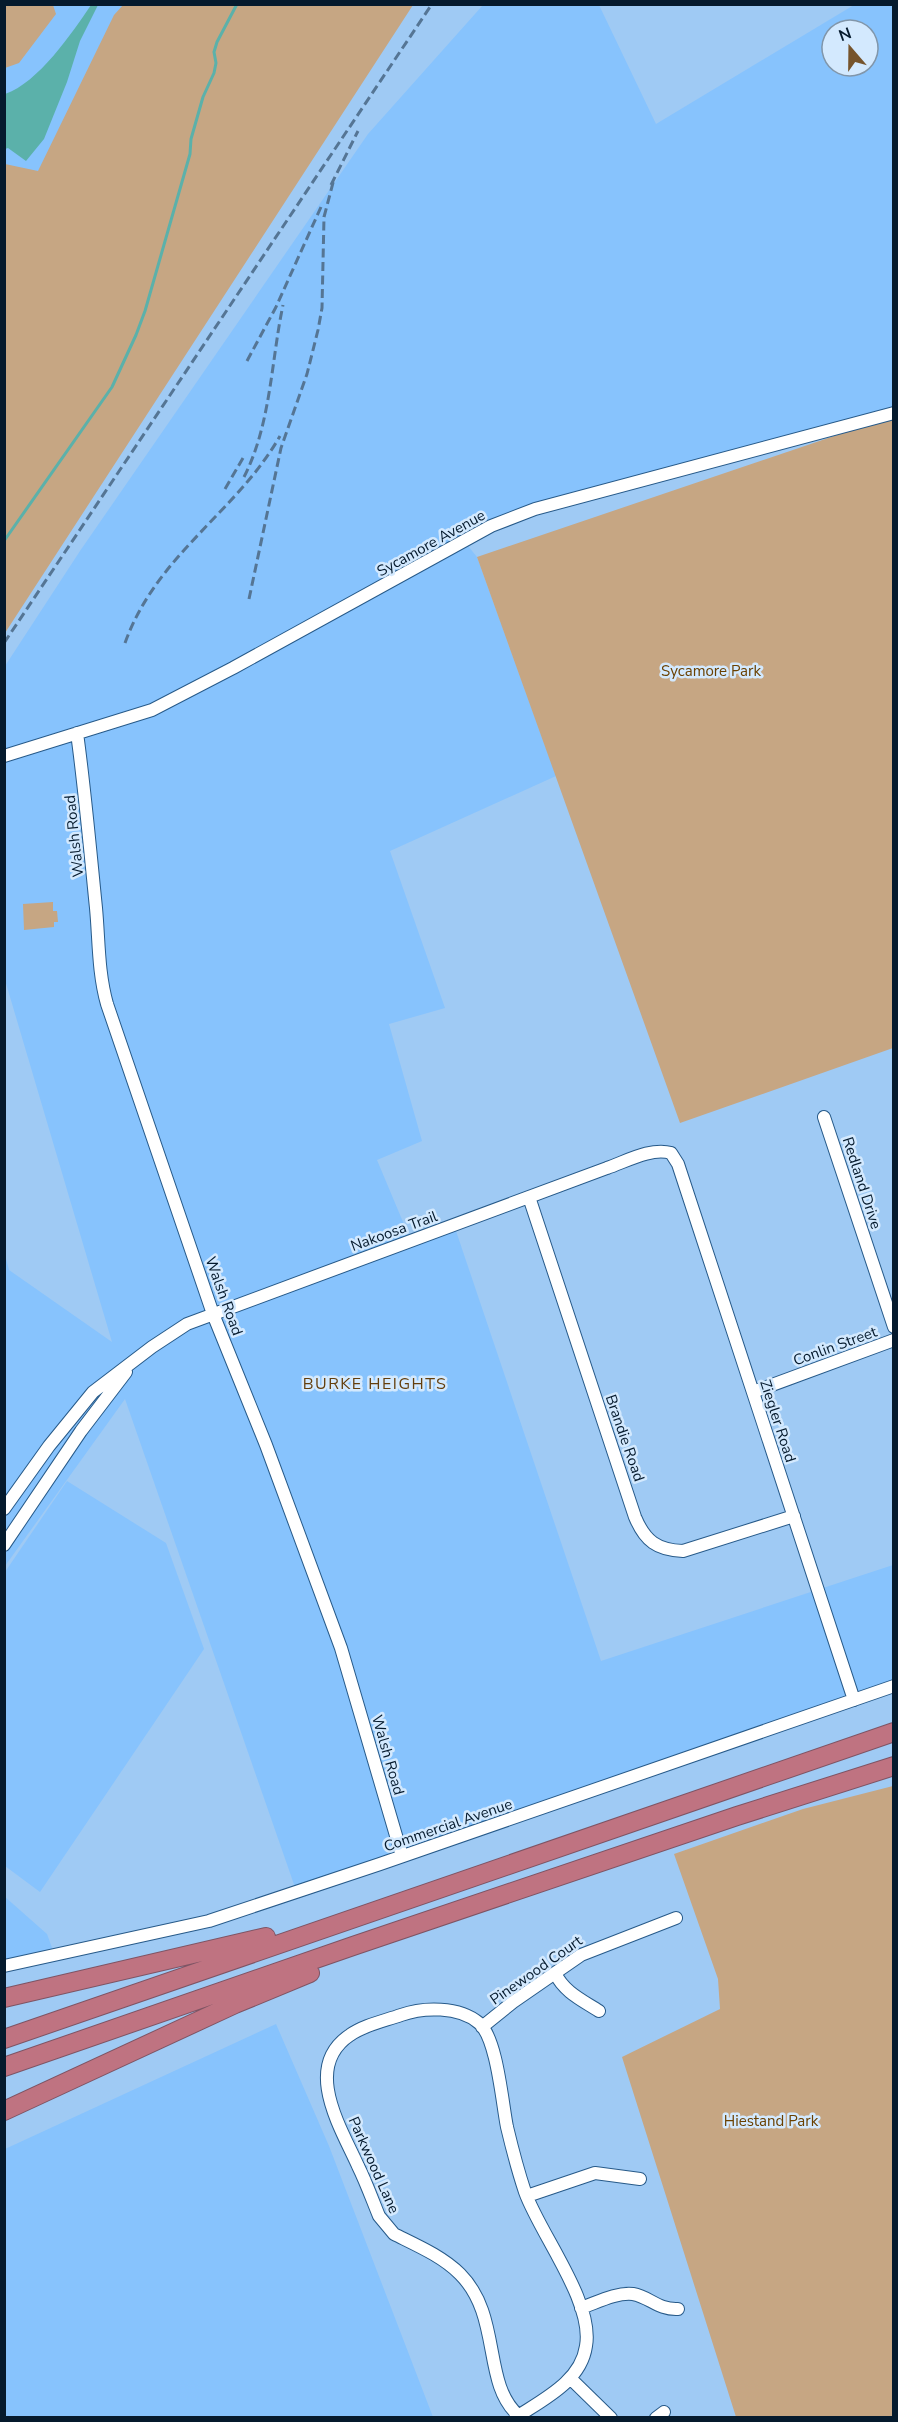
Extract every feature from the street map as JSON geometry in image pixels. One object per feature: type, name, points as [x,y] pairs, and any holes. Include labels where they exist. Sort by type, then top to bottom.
[{"type":"highway","points":[[814,1759],[894,1726]]},
{"type":"highway","points":[[4,2039],[894,1732]]},
{"type":"highway","points":[[4,2067],[450,1913],[894,1766]]},
{"type":"highway","points":[[794,1798],[894,1773]]},
{"type":"highway","points":[[4,1998],[252,1941],[474,1876]]},
{"type":"highway","points":[[4,2111],[235,2004],[394,1940],[450,1913]]},
{"type":"street","name":"Sycamore Avenue","points":[[4,756],[152,710],[491,526],[535,508],[894,413]]},
{"type":"street","name":"Walsh Road","points":[[77,733],[86,801],[100,979],[213,1314],[266,1445],[342,1648],[402,1856]]},
{"type":"street","name":"Redland Drive","points":[[824,1117],[894,1327]]},
{"type":"street","name":"Nakoosa Trail","points":[[4,1509],[49,1446],[93,1392],[171,1334],[213,1314],[653,1152],[671,1153]]},
{"type":"street","name":"Ziegler Road","points":[[671,1153],[678,1164],[854,1700]]},
{"type":"street","name":"Brandie Road","points":[[529,1197],[635,1517],[643,1533],[664,1550],[683,1551],[794,1516]]},
{"type":"street","name":"Conlin Street","points":[[753,1392],[894,1340]]},
{"type":"street","name":"Nakoosa Trail","points":[[4,1545],[81,1431],[137,1359]]},
{"type":"street","name":"Commercial Avenue","points":[[4,1966],[209,1921],[894,1686]]},
{"type":"street","name":"Pinewood Court","points":[[483,2027],[513,2002],[593,1949],[676,1918]]},
{"type":"street","points":[[555,1973],[561,1985],[598,2011]]},
{"type":"street","name":"Parkwood Lane","points":[[483,2027],[463,2015],[452,2012],[413,2011],[350,2034],[335,2050],[327,2071],[329,2093],[340,2127],[383,2223],[394,2234],[446,2262],[460,2274],[479,2300],[486,2316],[499,2385],[516,2416]]},
{"type":"street","points":[[483,2027],[489,2036],[494,2054],[507,2126],[527,2196],[581,2308],[587,2343],[582,2359],[564,2385],[516,2416]]},
{"type":"street","points":[[527,2196],[596,2173],[640,2179]]},
{"type":"street","points":[[581,2308],[621,2295],[633,2294],[666,2309],[678,2309]]},
{"type":"street","points":[[570,2378],[610,2418]]},
{"type":"shaded area","points":[[4,5],[141,5],[48,218],[5,201]]},
{"type":"shaded area","points":[[91,5],[98,5],[80,41],[67,82],[44,139],[26,161],[8,148],[5,149],[5,94],[30,79],[42,68],[64,43]]},
{"type":"shaded area","points":[[483,5],[599,5],[656,124],[820,25],[820,78],[880,78],[880,18],[832,18],[854,5],[893,5],[893,413],[535,509],[464,541],[477,557],[556,776],[390,851],[445,1008],[389,1024],[422,1141],[377,1160],[411,1241],[454,1225],[601,1661],[893,1565],[893,1686],[297,1893],[125,1399],[5,1566],[4,1251],[9,1270],[112,1342],[5,980],[5,666],[80,551],[368,134]]},
{"type":"shaded area","points":[[67,1481],[166,1543],[204,1649],[40,1892],[5,1866],[5,1572]]},
{"type":"shaded area","points":[[4,1896],[47,1934],[55,1956],[5,1966]]},
{"type":"shaded area","points":[[276,2024],[329,2146],[433,2417],[5,2417],[5,2149]]},
{"type":"green space","points":[[4,5],[53,5],[56,14],[19,63],[5,68]]},
{"type":"green space","points":[[123,5],[413,5],[5,633],[5,164],[38,171],[114,15]]},
{"type":"green space","name":"Sycamore Park","points":[[893,416],[893,1048],[680,1123],[477,557]]},
{"type":"green space","points":[[53,902],[53,911],[57,911],[58,922],[54,922],[54,927],[24,930],[23,904]]},
{"type":"green space","name":"Hiestand Park","points":[[893,1786],[893,2417],[736,2417],[622,2057],[720,2009],[718,1979],[674,1854],[803,1809]]},
{"type":"waterway","points":[[4,541],[112,387],[136,335],[190,154],[191,139],[203,97],[214,73],[216,63],[214,52],[217,42],[237,4]]},
{"type":"railway","points":[[4,643],[432,4]]},
{"type":"railway","points":[[331,185],[358,131]]},
{"type":"railway","points":[[249,599],[281,448],[307,374],[318,330],[322,308],[324,217],[334,179]]},
{"type":"railway","points":[[247,361],[276,307],[321,207]]},
{"type":"railway","points":[[244,477],[253,457],[265,414],[283,305]]},
{"type":"railway","points":[[125,643],[139,612],[157,584],[242,488],[280,436]]},
{"type":"railway","points":[[225,489],[243,458]]},
{"type":"district","name":"BURKE HEIGHTS","points":[[375,1384]]}]
